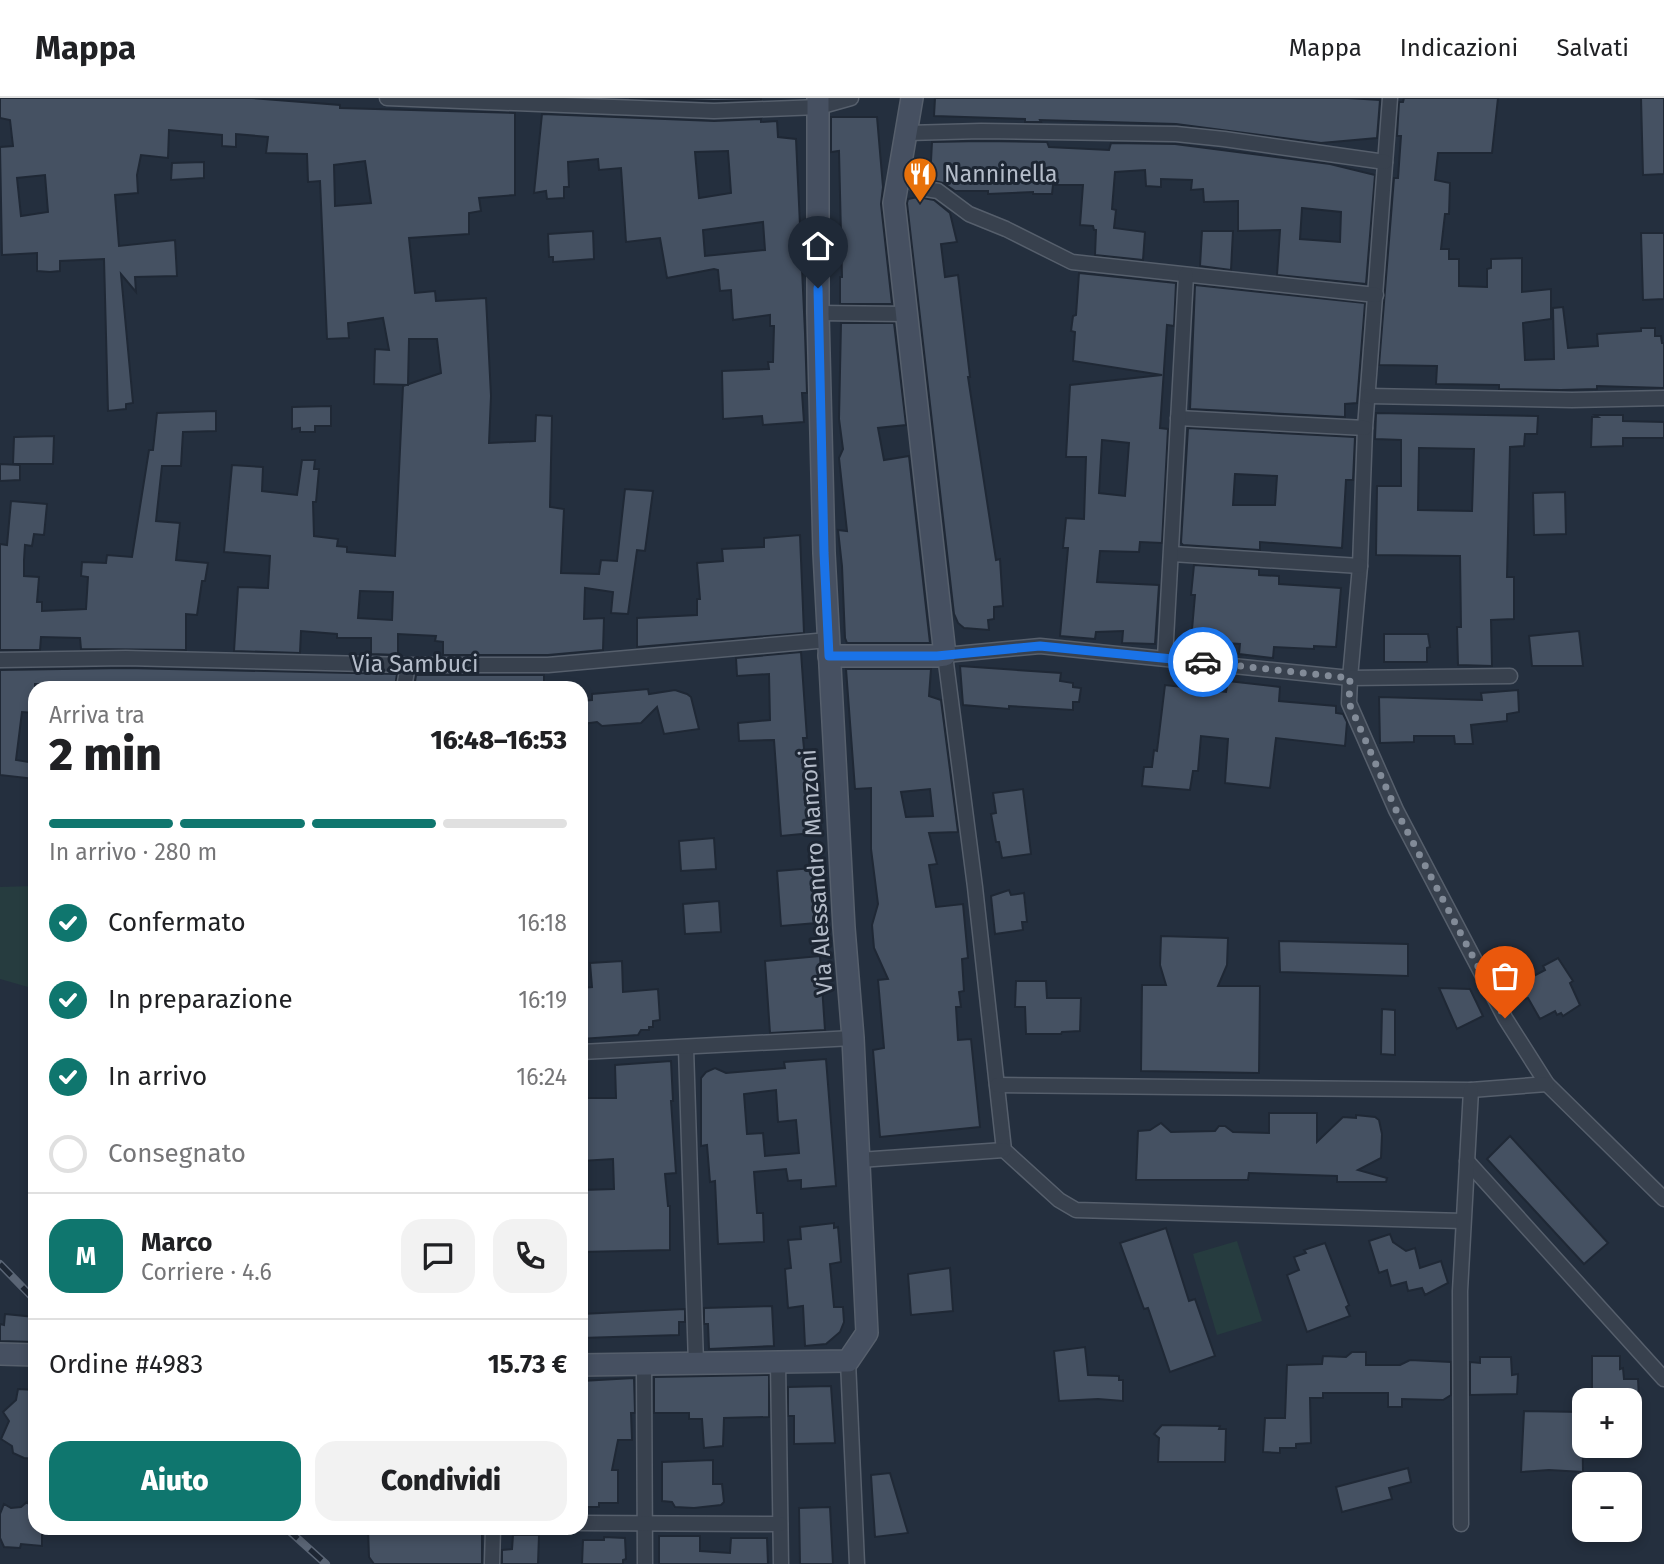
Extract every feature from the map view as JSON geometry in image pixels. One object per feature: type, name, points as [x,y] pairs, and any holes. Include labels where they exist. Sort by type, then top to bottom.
[{"type":"main road","points":[[829,648],[937,656],[945,654],[894,203],[912,98]]},
{"type":"main road","name":"Via Alessandro Manzoni","points":[[818,103],[818,313],[824,553],[844,928],[853,1038],[867,1333],[848,1361]]},
{"type":"main road","points":[[0,1354],[28,1355]]},
{"type":"main road","points":[[588,1365],[848,1361]]},
{"type":"street","points":[[387,98],[714,111],[851,98]]},
{"type":"street","points":[[1390,98],[1367,396],[1360,566],[1349,703],[1396,810],[1505,1018],[1546,1084],[1664,1199]]},
{"type":"street","points":[[906,133],[981,131],[1176,134],[1385,162]]},
{"type":"street","points":[[900,172],[920,188],[938,191],[969,214],[1072,262],[1376,295]]},
{"type":"street","points":[[1165,658],[1186,275]]},
{"type":"street","points":[[818,313],[907,314]]},
{"type":"street","points":[[1367,396],[1572,400],[1664,398]]},
{"type":"street","points":[[1178,418],[1365,429]]},
{"type":"street","points":[[1172,554],[1360,566]]},
{"type":"street","points":[[1463,1221],[1076,1210],[1059,1200],[1004,1150],[945,654],[1040,646],[1350,678],[1510,676]]},
{"type":"street","name":"Via Sambuci","points":[[0,660],[126,658],[408,665],[548,665],[829,648]]},
{"type":"street","points":[[405,681],[408,665]]},
{"type":"street","points":[[588,1052],[853,1038]]},
{"type":"street","points":[[686,1048],[696,1364]]},
{"type":"street","points":[[997,1085],[1471,1090],[1546,1084]]},
{"type":"street","points":[[1461,1524],[1460,1291],[1471,1090]]},
{"type":"street","points":[[859,1160],[1004,1150]]},
{"type":"street","points":[[1467,1161],[1664,1379]]},
{"type":"street","points":[[848,1361],[857,1564]]},
{"type":"street","points":[[778,1362],[781,1564]]},
{"type":"street","points":[[645,1364],[645,1564]]},
{"type":"street","points":[[588,1523],[780,1524]]},
{"type":"street","points":[[492,1564],[493,1535]]},
{"type":"green space","points":[[28,886],[28,987],[0,979],[0,887]]},
{"type":"green space","points":[[1237,1241],[1262,1321],[1217,1335],[1193,1254]]},
{"type":"building","points":[[0,98],[252,98],[340,105],[340,108],[515,113],[515,195],[479,198],[481,211],[469,213],[469,234],[409,238],[415,293],[435,291],[436,301],[486,298],[491,396],[489,443],[535,441],[536,415],[552,416],[550,507],[564,509],[561,573],[599,574],[601,560],[617,561],[625,489],[653,491],[645,551],[637,550],[628,614],[611,613],[613,592],[585,588],[584,619],[604,618],[603,650],[548,655],[443,655],[443,642],[435,641],[436,636],[398,634],[398,655],[371,654],[371,638],[337,638],[337,634],[301,631],[300,653],[234,651],[238,587],[268,588],[270,556],[224,552],[232,465],[263,467],[262,491],[297,495],[302,460],[315,460],[314,469],[319,469],[316,502],[313,502],[314,536],[338,539],[337,546],[347,547],[347,552],[395,556],[403,386],[406,385],[374,384],[375,349],[389,350],[383,318],[348,323],[349,338],[327,339],[320,181],[308,182],[307,154],[266,153],[268,137],[236,134],[236,147],[222,146],[222,135],[169,130],[168,158],[141,155],[137,175],[138,193],[115,195],[119,246],[175,240],[177,276],[135,277],[136,292],[121,274],[133,403],[126,404],[126,409],[108,411],[104,259],[60,261],[60,271],[50,272],[37,271],[37,253],[2,255],[0,147],[13,146],[10,120],[0,118]],"holes":[[[365,161],[371,203],[335,206],[334,165]],[[45,175],[48,212],[21,216],[17,178]],[[409,339],[437,339],[441,373],[408,384]],[[360,591],[393,592],[392,620],[358,618]]]},
{"type":"building","points":[[629,98],[761,98],[761,100],[714,101]]},
{"type":"building","points":[[935,98],[1380,100],[1377,138],[1321,143],[1176,124],[1040,120],[1041,122],[1025,122],[1025,119],[934,116]]},
{"type":"building","points":[[1404,98],[1498,98],[1492,153],[1438,153],[1435,180],[1450,183],[1449,214],[1445,214],[1441,249],[1449,249],[1449,259],[1459,259],[1459,286],[1487,287],[1487,269],[1491,268],[1491,259],[1522,258],[1522,292],[1551,289],[1551,319],[1523,323],[1525,360],[1554,359],[1553,308],[1563,307],[1568,348],[1598,346],[1597,334],[1655,328],[1655,336],[1661,336],[1664,343],[1664,388],[1597,386],[1597,389],[1499,389],[1499,385],[1436,384],[1437,366],[1379,365],[1394,178],[1398,178],[1401,136],[1397,136],[1399,102],[1403,102]]},
{"type":"building","points":[[1641,98],[1664,98],[1664,174],[1643,175]]},
{"type":"building","points":[[542,114],[777,121],[778,137],[796,139],[807,393],[802,393],[804,422],[763,425],[762,416],[723,419],[722,371],[769,369],[768,362],[773,362],[774,326],[770,326],[770,315],[733,320],[731,290],[720,291],[718,270],[667,278],[660,238],[626,242],[621,168],[599,170],[598,159],[568,162],[569,187],[564,187],[564,198],[547,199],[546,191],[534,193]],"holes":[[[728,151],[731,193],[699,198],[695,152]],[[763,222],[765,250],[705,256],[703,230]]]},
{"type":"building","points":[[831,117],[877,117],[883,187],[881,204],[892,304],[840,304],[842,277],[839,151],[831,152]]},
{"type":"building","points":[[932,142],[1047,142],[1049,147],[1109,150],[1111,143],[1175,144],[1330,164],[1375,175],[1366,284],[1277,275],[1280,230],[1238,231],[1238,201],[1204,202],[1203,189],[1191,190],[1192,180],[1161,179],[1161,187],[1146,186],[1145,170],[1115,172],[1112,209],[1116,210],[1114,228],[1145,232],[1143,260],[1095,255],[1096,230],[1093,226],[1080,225],[1083,185],[1053,185],[1052,194],[955,191],[943,183],[930,180]],"holes":[[[1302,208],[1341,212],[1340,242],[1300,239]]]},
{"type":"building","points":[[204,162],[204,178],[171,180],[172,163]]},
{"type":"building","points":[[918,197],[934,200],[950,213],[957,242],[941,244],[945,277],[958,275],[968,377],[996,560],[1000,559],[1003,606],[994,607],[994,619],[988,620],[989,630],[964,628],[954,614],[907,203],[908,199]]},
{"type":"building","points":[[593,231],[594,259],[553,262],[553,257],[549,257],[548,234]]},
{"type":"building","points":[[1202,231],[1233,231],[1231,270],[1200,266]]},
{"type":"building","points":[[1641,233],[1664,233],[1664,299],[1643,300]]},
{"type":"building","points":[[1079,273],[1176,283],[1174,326],[1167,325],[1160,428],[1168,429],[1162,543],[1140,542],[1139,552],[1100,551],[1097,582],[1159,585],[1155,644],[1122,643],[1123,631],[1096,632],[1095,639],[1060,636],[1068,548],[1063,548],[1066,518],[1084,519],[1086,457],[1066,457],[1070,385],[1162,375],[1073,361],[1075,332],[1071,331],[1073,316],[1076,315]],"holes":[[[1102,440],[1129,443],[1125,496],[1099,493]]]},
{"type":"building","points":[[1195,285],[1365,303],[1357,403],[1345,404],[1345,417],[1190,409]]},
{"type":"building","points":[[841,323],[894,323],[906,425],[878,428],[884,460],[909,456],[930,643],[847,643],[845,638],[838,530],[847,531],[839,458],[843,449],[839,419]]},
{"type":"building","points":[[331,406],[331,426],[315,426],[315,432],[292,429],[292,407]]},
{"type":"building","points":[[216,411],[216,431],[183,432],[181,466],[162,466],[156,521],[180,523],[176,560],[208,563],[205,581],[202,581],[197,615],[186,614],[186,650],[81,649],[80,638],[41,637],[40,650],[0,650],[0,544],[7,545],[11,501],[47,504],[44,535],[34,534],[32,546],[25,545],[24,560],[24,576],[39,577],[37,602],[42,602],[42,611],[86,609],[88,577],[81,576],[82,562],[106,563],[107,555],[132,557],[149,450],[153,450],[157,413]]},
{"type":"building","points":[[1376,413],[1538,416],[1537,434],[1525,434],[1524,446],[1510,447],[1507,577],[1514,577],[1514,619],[1491,620],[1492,666],[1458,665],[1457,627],[1461,627],[1460,556],[1376,555],[1377,486],[1401,486],[1401,440],[1375,439]],"holes":[[[1419,448],[1474,449],[1472,511],[1418,510]]]},
{"type":"building","points":[[1595,415],[1623,415],[1623,421],[1664,422],[1664,438],[1623,438],[1623,446],[1591,447],[1592,417],[1598,417]]},
{"type":"building","points":[[1188,428],[1355,437],[1353,480],[1346,480],[1342,548],[1260,542],[1260,550],[1181,543]],"holes":[[[1235,474],[1277,476],[1275,505],[1233,505]]]},
{"type":"building","points":[[54,436],[53,464],[13,464],[14,437]]},
{"type":"building","points":[[0,464],[20,465],[20,480],[0,481]]},
{"type":"building","points":[[1565,492],[1566,534],[1534,535],[1533,493]]},
{"type":"building","points":[[800,535],[804,633],[637,647],[637,618],[697,615],[697,599],[700,599],[697,563],[723,561],[722,549],[764,547],[764,538]]},
{"type":"building","points":[[1194,565],[1259,569],[1259,575],[1279,576],[1279,584],[1341,588],[1336,647],[1274,647],[1273,658],[1239,654],[1240,644],[1191,641],[1195,595],[1191,595]]},
{"type":"building","points":[[1579,631],[1583,666],[1532,666],[1529,636]]},
{"type":"building","points":[[1384,634],[1428,634],[1430,647],[1427,648],[1427,662],[1384,662]]},
{"type":"building","points":[[801,652],[807,738],[803,738],[812,833],[781,836],[774,740],[739,741],[738,723],[770,720],[769,674],[737,676],[736,658]]},
{"type":"building","points":[[960,666],[1061,673],[1060,681],[1073,683],[1073,687],[1081,688],[1079,702],[1073,702],[1073,710],[963,705]]},
{"type":"building","points":[[126,668],[397,674],[396,681],[28,681],[28,712],[22,712],[16,760],[28,762],[28,778],[0,775],[0,670]]},
{"type":"building","points":[[846,669],[931,669],[929,696],[941,700],[958,832],[929,833],[937,864],[929,865],[936,907],[963,904],[968,958],[962,959],[964,991],[959,992],[961,1007],[956,1007],[958,1040],[971,1039],[980,1127],[880,1137],[873,1050],[884,1048],[878,980],[888,979],[874,948],[873,937],[872,925],[878,904],[871,849],[871,788],[855,789]],"holes":[[[930,789],[933,816],[906,817],[901,792]]]},
{"type":"building","points":[[416,675],[544,675],[544,681],[415,681]]},
{"type":"building","points":[[1228,681],[1280,687],[1279,701],[1336,706],[1336,713],[1343,714],[1347,722],[1345,746],[1276,738],[1270,788],[1225,783],[1228,739],[1201,736],[1198,771],[1193,771],[1190,790],[1142,786],[1144,767],[1152,767],[1154,750],[1157,751],[1165,685],[1226,692]]},
{"type":"building","points":[[648,689],[649,694],[675,690],[691,697],[699,729],[664,734],[657,707],[641,723],[602,726],[597,722],[588,723],[588,700],[592,700],[592,694]]},
{"type":"building","points":[[1518,690],[1519,712],[1507,714],[1507,721],[1471,725],[1473,744],[1455,744],[1454,736],[1414,736],[1414,742],[1380,743],[1379,697],[1482,700],[1481,693]]},
{"type":"building","points":[[1023,789],[1031,854],[1002,858],[991,814],[996,813],[993,793]]},
{"type":"building","points":[[714,838],[716,869],[681,871],[679,841]]},
{"type":"building","points":[[813,868],[817,923],[781,926],[777,871]]},
{"type":"building","points":[[1009,890],[1011,895],[1024,893],[1027,922],[1022,922],[1023,930],[995,934],[991,896]]},
{"type":"building","points":[[719,901],[721,932],[685,934],[683,904]]},
{"type":"building","points":[[1161,936],[1228,938],[1227,965],[1218,986],[1260,986],[1259,1073],[1141,1071],[1142,985],[1166,985],[1160,965]]},
{"type":"building","points":[[1279,941],[1408,944],[1408,976],[1280,972]]},
{"type":"building","points":[[820,956],[825,1030],[770,1033],[765,961]]},
{"type":"building","points":[[1558,958],[1573,981],[1570,983],[1580,1005],[1563,1016],[1561,1013],[1557,1015],[1555,1011],[1540,1019],[1528,998],[1522,1000],[1515,986],[1545,970],[1543,966]]},
{"type":"building","points":[[622,961],[623,992],[658,989],[660,1020],[653,1021],[653,1027],[641,1030],[638,1035],[588,1039],[588,987],[592,987],[590,963]]},
{"type":"building","points":[[1016,981],[1046,981],[1047,998],[1081,998],[1080,1031],[1026,1034],[1025,1007],[1015,1007]]},
{"type":"building","points":[[1439,988],[1470,989],[1483,1016],[1457,1029]]},
{"type":"building","points":[[1382,1009],[1395,1010],[1395,1055],[1381,1054]]},
{"type":"building","points":[[826,1059],[836,1186],[801,1189],[801,1180],[788,1181],[786,1169],[754,1172],[757,1213],[763,1213],[764,1242],[718,1244],[715,1181],[710,1182],[707,1145],[701,1146],[701,1078],[715,1068],[726,1073],[785,1068],[784,1062]],"holes":[[[776,1090],[778,1122],[796,1120],[799,1153],[765,1156],[763,1133],[747,1134],[744,1094]]]},
{"type":"building","points":[[671,1061],[676,1173],[665,1174],[670,1206],[670,1250],[588,1252],[588,1190],[614,1189],[613,1159],[588,1161],[588,1098],[616,1098],[615,1065]]},
{"type":"building","points":[[1269,1113],[1317,1113],[1317,1142],[1343,1117],[1375,1117],[1379,1120],[1382,1134],[1381,1158],[1358,1170],[1387,1178],[1386,1182],[1337,1182],[1337,1176],[1249,1173],[1248,1180],[1136,1180],[1138,1131],[1150,1130],[1161,1123],[1171,1132],[1215,1131],[1219,1126],[1225,1126],[1233,1132],[1269,1133]]},
{"type":"building","points":[[1510,1136],[1608,1243],[1584,1264],[1487,1159]]},
{"type":"building","points":[[834,1223],[834,1228],[838,1227],[841,1262],[830,1264],[834,1307],[843,1307],[844,1322],[840,1332],[826,1344],[805,1346],[803,1306],[788,1308],[785,1269],[791,1268],[788,1240],[801,1239],[800,1227]]},
{"type":"building","points":[[1166,1228],[1189,1301],[1195,1299],[1215,1356],[1170,1372],[1148,1308],[1144,1309],[1120,1243]]},
{"type":"building","points":[[1390,1234],[1393,1242],[1406,1251],[1415,1248],[1420,1268],[1441,1261],[1448,1283],[1425,1295],[1422,1288],[1408,1291],[1406,1282],[1391,1286],[1387,1270],[1379,1273],[1369,1241]]},
{"type":"building","points":[[1325,1243],[1349,1305],[1346,1307],[1350,1316],[1307,1332],[1287,1275],[1299,1270],[1294,1257],[1306,1253],[1304,1250]]},
{"type":"building","points":[[950,1268],[953,1311],[911,1315],[908,1274]]},
{"type":"building","points":[[772,1306],[774,1346],[709,1349],[704,1308]]},
{"type":"building","points":[[685,1309],[685,1322],[679,1322],[679,1335],[588,1338],[588,1314]]},
{"type":"building","points":[[5,1314],[28,1316],[28,1342],[0,1341],[0,1324],[4,1325]]},
{"type":"building","points":[[1085,1347],[1088,1375],[1119,1376],[1119,1380],[1123,1380],[1123,1401],[1059,1401],[1054,1351]]},
{"type":"building","points":[[1352,1352],[1366,1352],[1366,1365],[1400,1365],[1410,1360],[1451,1362],[1451,1395],[1443,1400],[1402,1399],[1402,1407],[1388,1407],[1388,1393],[1323,1393],[1323,1398],[1310,1398],[1311,1443],[1296,1444],[1296,1448],[1280,1448],[1280,1453],[1263,1452],[1265,1418],[1285,1418],[1287,1365],[1322,1364],[1323,1356],[1346,1357]]},
{"type":"building","points":[[1592,1356],[1620,1356],[1620,1369],[1623,1368],[1624,1379],[1638,1379],[1638,1388],[1592,1388]]},
{"type":"building","points":[[1480,1357],[1511,1357],[1512,1375],[1518,1374],[1517,1394],[1470,1395],[1470,1362],[1480,1363]]},
{"type":"building","points":[[769,1375],[769,1417],[724,1418],[723,1446],[704,1448],[702,1419],[689,1419],[689,1413],[654,1413],[654,1377]]},
{"type":"building","points":[[634,1378],[635,1413],[631,1413],[632,1440],[618,1440],[612,1470],[618,1470],[618,1503],[599,1503],[599,1507],[588,1507],[588,1381]]},
{"type":"building","points":[[831,1386],[835,1443],[794,1444],[794,1416],[788,1416],[788,1387]]},
{"type":"building","points":[[18,1389],[28,1390],[28,1458],[13,1453],[12,1446],[1,1439],[9,1421],[3,1412],[16,1400]]},
{"type":"building","points":[[1524,1411],[1572,1412],[1572,1458],[1583,1458],[1583,1472],[1521,1472]]},
{"type":"building","points":[[1162,1425],[1220,1426],[1219,1429],[1226,1429],[1225,1462],[1158,1462],[1159,1438],[1154,1434]]},
{"type":"building","points":[[713,1460],[713,1484],[722,1484],[724,1502],[721,1505],[675,1507],[672,1502],[662,1501],[662,1462]]},
{"type":"building","points":[[1408,1468],[1411,1482],[1389,1488],[1392,1499],[1342,1512],[1336,1487]]},
{"type":"building","points":[[890,1473],[908,1533],[875,1537],[871,1475]]},
{"type":"building","points":[[28,1503],[28,1535],[42,1535],[42,1546],[21,1544],[20,1548],[4,1547],[0,1538],[0,1514],[4,1504],[11,1508]]},
{"type":"building","points":[[830,1507],[833,1564],[800,1564],[799,1508]]},
{"type":"building","points":[[368,1535],[482,1535],[482,1564],[374,1564],[369,1557]]},
{"type":"building","points":[[513,1535],[539,1535],[538,1564],[502,1564],[502,1550],[512,1549]]},
{"type":"building","points":[[659,1536],[700,1536],[700,1551],[730,1553],[731,1538],[767,1538],[768,1564],[659,1564]]},
{"type":"building","points":[[604,1537],[625,1538],[626,1559],[623,1564],[582,1564],[583,1540],[604,1540]]},
{"type":"railway","points":[[0,1264],[28,1293]]},
{"type":"railway","points":[[294,1535],[326,1564]]},
{"type":"way so far","points":[[1203,662],[1350,678],[1349,703],[1396,810],[1505,1018]]},
{"type":"place","name":"Nanninella","points":[[920,204]]},
{"type":"route","points":[[818,288],[829,656],[937,656],[1040,646],[1203,662]]}]
